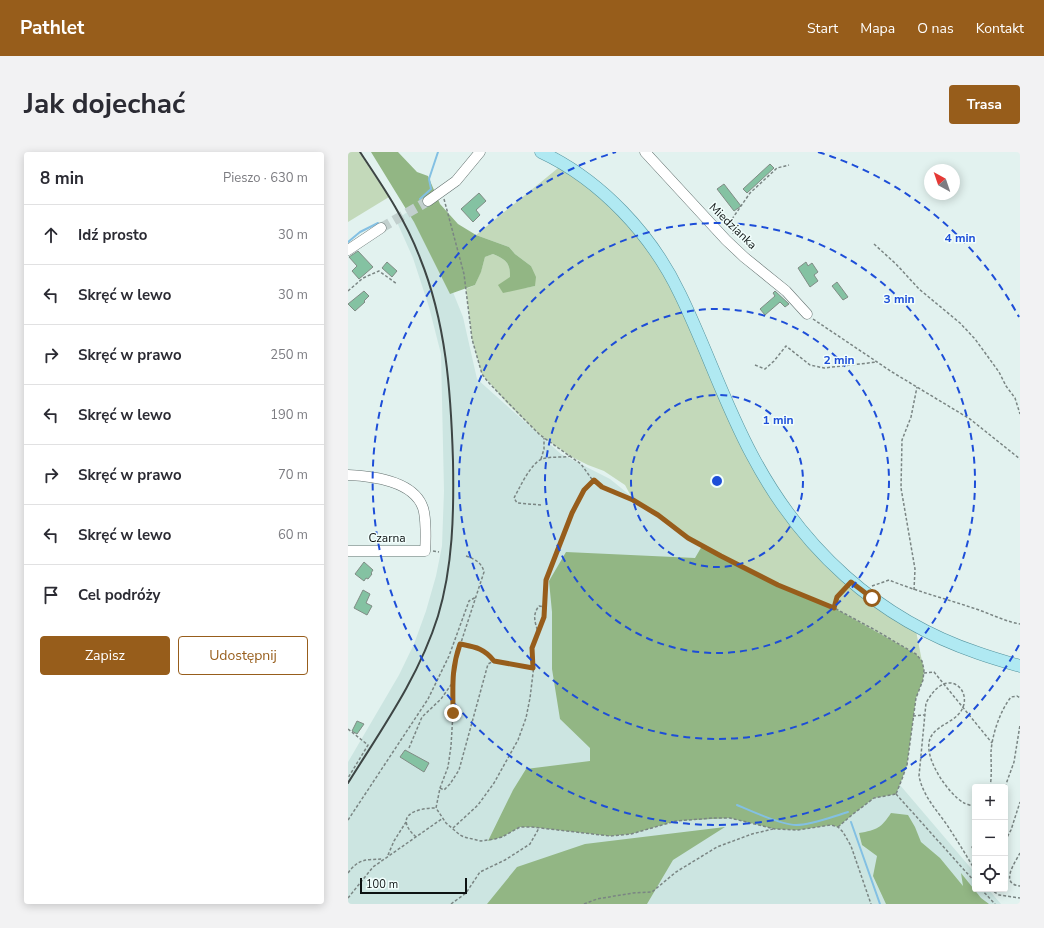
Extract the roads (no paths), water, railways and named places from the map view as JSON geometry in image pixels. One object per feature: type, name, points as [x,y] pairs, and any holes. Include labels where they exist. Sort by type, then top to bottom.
[{"type":"main road","points":[[541,152],[565,166],[592,185],[620,210],[646,238],[680,293],[737,425],[766,481],[790,518],[827,560],[862,591],[893,613],[943,639],[977,653],[1020,666]]},
{"type":"street","points":[[428,201],[456,181],[480,152]]},
{"type":"street","name":"Miedzianka","points":[[645,152],[726,240],[744,257],[786,291],[807,314]]},
{"type":"street","points":[[348,250],[381,228]]},
{"type":"street","name":"Czarna","points":[[348,475],[379,478],[407,490],[417,497],[424,509],[425,551],[348,551]]},
{"type":"waterway","points":[[420,199],[431,189],[429,179],[438,152]]},
{"type":"waterway","points":[[348,242],[360,232],[378,223]]},
{"type":"waterway","points":[[737,805],[774,820],[796,825],[815,822],[848,812]]},
{"type":"waterway","points":[[851,822],[880,904]]},
{"type":"tunnel","points":[[381,228],[428,201]]},
{"type":"railway","points":[[348,783],[410,682],[430,639],[438,616],[447,578],[453,520],[453,461],[449,383],[446,358],[436,307],[429,282],[408,230],[393,203],[360,152]]}]
